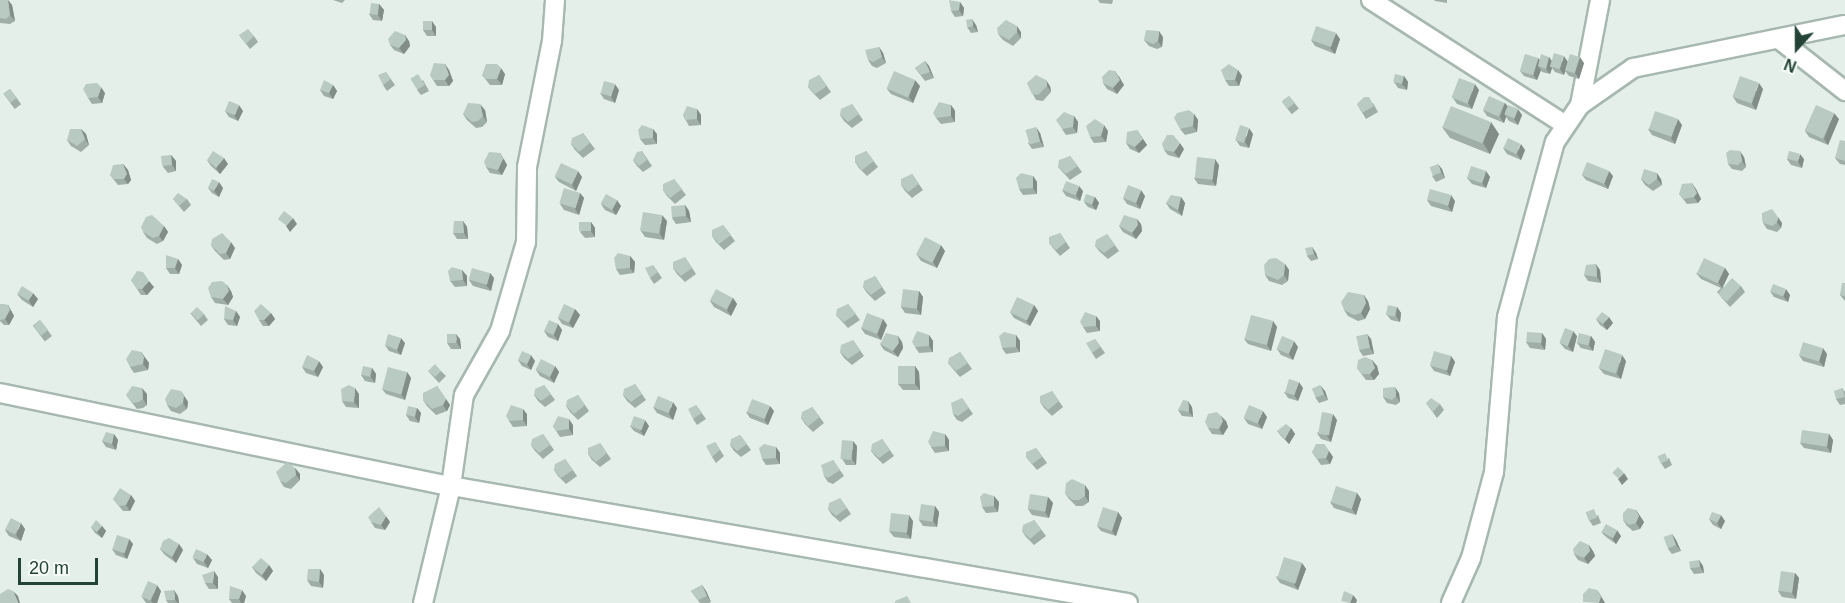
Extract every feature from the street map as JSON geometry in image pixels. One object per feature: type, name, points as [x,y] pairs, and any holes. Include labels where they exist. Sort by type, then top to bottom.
[{"type":"street","points":[[423,603],[450,486],[464,395],[500,331],[526,242],[527,166],[552,40],[555,0]]},
{"type":"street","points":[[1371,0],[1564,124]]},
{"type":"street","points":[[1580,105],[1600,0]]},
{"type":"street","points":[[1451,603],[1471,558],[1494,472],[1507,317],[1544,178],[1564,124],[1580,105],[1633,68],[1845,25]]},
{"type":"street","points":[[1780,40],[1845,91]]},
{"type":"street","points":[[0,393],[450,486],[1128,603]]},
{"type":"building","points":[[0,0],[8,0],[10,15],[6,19],[0,18]]},
{"type":"building","points":[[949,0],[960,2],[959,10],[951,11]]},
{"type":"building","points":[[371,3],[379,4],[378,15],[370,14]]},
{"type":"building","points":[[972,19],[973,26],[967,27],[966,20]]},
{"type":"building","points":[[1006,20],[1017,26],[1017,32],[1009,40],[998,34],[997,28]]},
{"type":"building","points":[[423,21],[432,21],[432,30],[423,30]]},
{"type":"building","points":[[1316,26],[1336,33],[1331,47],[1311,40]]},
{"type":"building","points":[[248,29],[254,36],[246,44],[239,35]]},
{"type":"building","points":[[1146,30],[1159,31],[1158,41],[1153,44],[1144,40]]},
{"type":"building","points":[[395,31],[405,35],[406,40],[399,48],[390,45],[388,39]]},
{"type":"building","points":[[879,47],[882,57],[873,62],[868,60],[865,50]]},
{"type":"building","points":[[1554,53],[1564,56],[1559,69],[1550,66]]},
{"type":"building","points":[[1525,54],[1538,58],[1533,75],[1520,71]]},
{"type":"building","points":[[1541,54],[1549,57],[1546,69],[1538,66]]},
{"type":"building","points":[[1570,54],[1580,57],[1575,73],[1565,70]]},
{"type":"building","points":[[925,61],[930,72],[921,75],[915,68]]},
{"type":"building","points":[[434,63],[445,64],[449,75],[445,80],[433,80],[430,75]]},
{"type":"building","points":[[486,64],[497,64],[501,68],[497,79],[486,79],[482,75]]},
{"type":"building","points":[[1229,64],[1238,70],[1235,80],[1225,80],[1221,70]]},
{"type":"building","points":[[1109,70],[1115,71],[1120,80],[1113,88],[1103,83],[1102,77]]},
{"type":"building","points":[[894,71],[915,80],[908,97],[887,88]]},
{"type":"building","points":[[386,72],[391,79],[383,85],[378,75]]},
{"type":"building","points":[[418,74],[425,85],[417,90],[410,79]]},
{"type":"building","points":[[1395,74],[1404,76],[1402,84],[1393,82]]},
{"type":"building","points":[[819,75],[827,86],[815,94],[808,87],[809,80]]},
{"type":"building","points":[[1036,75],[1046,80],[1047,86],[1038,95],[1032,94],[1027,83]]},
{"type":"building","points":[[1740,76],[1759,83],[1751,104],[1732,97]]},
{"type":"building","points":[[1459,78],[1475,84],[1467,104],[1451,98]]},
{"type":"building","points":[[324,80],[333,85],[329,93],[320,90]]},
{"type":"building","points":[[604,81],[615,84],[611,96],[601,94]]},
{"type":"building","points":[[97,83],[101,87],[98,97],[88,98],[83,89],[86,84]]},
{"type":"building","points":[[10,89],[17,98],[10,103],[4,94]]},
{"type":"building","points":[[1289,96],[1295,103],[1287,109],[1282,101]]},
{"type":"building","points":[[1489,96],[1505,103],[1498,117],[1483,110]]},
{"type":"building","points":[[1364,97],[1369,97],[1374,106],[1362,113],[1357,104]]},
{"type":"building","points":[[229,101],[239,105],[235,115],[225,111]]},
{"type":"building","points":[[939,102],[951,105],[951,116],[936,118],[933,113]]},
{"type":"building","points":[[468,103],[480,104],[483,116],[478,121],[472,122],[463,114]]},
{"type":"building","points":[[852,104],[859,114],[848,122],[840,115],[841,109]]},
{"type":"building","points":[[1508,105],[1518,109],[1514,118],[1504,114]]},
{"type":"building","points":[[1816,105],[1834,113],[1823,139],[1805,131]]},
{"type":"building","points":[[687,106],[697,109],[697,119],[685,120],[683,115]]},
{"type":"building","points":[[1451,106],[1491,122],[1482,143],[1442,127]]},
{"type":"building","points":[[1189,110],[1194,114],[1193,126],[1180,129],[1174,118],[1177,113]]},
{"type":"building","points":[[1655,111],[1678,119],[1672,137],[1649,129]]},
{"type":"building","points":[[1064,112],[1074,116],[1073,127],[1062,129],[1056,120]]},
{"type":"building","points":[[1095,119],[1104,125],[1101,136],[1090,137],[1086,126]]},
{"type":"building","points":[[642,125],[653,129],[653,138],[640,139],[638,130]]},
{"type":"building","points":[[1240,125],[1249,128],[1244,143],[1235,140]]},
{"type":"building","points":[[1036,127],[1040,141],[1030,144],[1025,130]]},
{"type":"building","points":[[70,129],[81,129],[85,139],[77,146],[67,140]]},
{"type":"building","points":[[1137,130],[1143,139],[1135,147],[1126,143],[1127,132]]},
{"type":"building","points":[[583,133],[590,143],[579,152],[571,144],[572,138]]},
{"type":"building","points":[[1167,135],[1173,135],[1180,143],[1174,152],[1164,150],[1162,144]]},
{"type":"building","points":[[1508,138],[1521,144],[1516,154],[1503,148]]},
{"type":"building","points":[[1840,140],[1845,141],[1845,161],[1835,158]]},
{"type":"building","points":[[1730,150],[1740,151],[1742,161],[1738,165],[1728,164],[1726,153]]},
{"type":"building","points":[[213,151],[224,158],[216,168],[207,160]]},
{"type":"building","points":[[642,151],[647,160],[639,166],[633,160],[637,152]]},
{"type":"building","points":[[866,151],[874,161],[862,170],[855,162],[855,156]]},
{"type":"building","points":[[1789,151],[1800,154],[1798,162],[1787,159]]},
{"type":"building","points":[[489,152],[500,153],[503,159],[498,170],[486,167],[484,162]]},
{"type":"building","points":[[171,155],[172,165],[162,166],[161,156]]},
{"type":"building","points":[[1070,156],[1078,166],[1066,174],[1058,167],[1059,160]]},
{"type":"building","points":[[1197,157],[1215,159],[1213,180],[1195,178]]},
{"type":"building","points":[[1587,162],[1609,171],[1604,184],[1582,175]]},
{"type":"building","points":[[561,163],[578,171],[572,185],[555,177]]},
{"type":"building","points":[[123,164],[127,174],[124,179],[114,179],[110,175],[113,165]]},
{"type":"building","points":[[1438,164],[1441,172],[1433,176],[1430,167]]},
{"type":"building","points":[[1471,166],[1486,171],[1482,183],[1467,178]]},
{"type":"building","points":[[1644,169],[1657,173],[1657,179],[1649,185],[1641,179]]},
{"type":"building","points":[[1021,173],[1033,176],[1033,188],[1019,189],[1016,178]]},
{"type":"building","points":[[912,174],[919,184],[908,192],[901,185],[901,179]]},
{"type":"building","points":[[212,179],[219,182],[214,191],[208,188]]},
{"type":"building","points":[[674,179],[682,189],[670,198],[663,190],[663,184]]},
{"type":"building","points":[[1066,181],[1079,186],[1075,195],[1062,190]]},
{"type":"building","points":[[1692,183],[1697,193],[1694,197],[1683,199],[1679,194],[1682,184]]},
{"type":"building","points":[[1128,185],[1141,190],[1136,203],[1123,198]]},
{"type":"building","points":[[564,188],[580,193],[576,208],[559,203]]},
{"type":"building","points":[[1430,189],[1451,195],[1448,206],[1427,200]]},
{"type":"building","points":[[178,193],[187,199],[179,206],[173,199]]},
{"type":"building","points":[[606,194],[617,200],[612,210],[601,204]]},
{"type":"building","points":[[1086,194],[1095,197],[1092,204],[1084,202]]},
{"type":"building","points":[[1171,195],[1181,197],[1178,210],[1166,203]]},
{"type":"building","points":[[685,205],[686,216],[672,217],[671,206]]},
{"type":"building","points":[[1772,209],[1778,217],[1773,226],[1763,223],[1762,213]]},
{"type":"building","points":[[284,211],[293,218],[287,226],[278,219]]},
{"type":"building","points":[[643,212],[662,215],[659,234],[640,231]]},
{"type":"building","points":[[152,215],[164,226],[159,236],[153,238],[143,232],[141,227],[146,217]]},
{"type":"building","points":[[1124,215],[1137,219],[1138,225],[1132,233],[1119,226]]},
{"type":"building","points":[[454,221],[463,221],[464,233],[453,233]]},
{"type":"building","points":[[579,222],[591,222],[591,231],[579,231]]},
{"type":"building","points":[[723,225],[731,235],[719,244],[712,236],[712,230]]},
{"type":"building","points":[[222,233],[231,242],[226,253],[220,254],[211,245],[212,239]]},
{"type":"building","points":[[1060,233],[1066,242],[1056,250],[1049,243],[1049,237]]},
{"type":"building","points":[[1107,234],[1115,245],[1104,253],[1095,246],[1096,240]]},
{"type":"building","points":[[925,237],[941,245],[932,263],[916,255]]},
{"type":"building","points":[[1312,247],[1314,254],[1307,256],[1305,248]]},
{"type":"building","points":[[618,253],[630,256],[630,268],[616,269],[614,258]]},
{"type":"building","points":[[166,255],[178,259],[175,268],[166,268]]},
{"type":"building","points":[[685,257],[692,268],[681,276],[673,268],[673,262]]},
{"type":"building","points":[[1276,258],[1285,264],[1284,275],[1278,280],[1265,275],[1264,265],[1269,259]]},
{"type":"building","points":[[1704,258],[1725,268],[1718,283],[1697,273]]},
{"type":"building","points":[[1596,264],[1597,277],[1584,275],[1586,265]]},
{"type":"building","points":[[653,265],[658,272],[650,278],[645,268]]},
{"type":"building","points":[[452,267],[462,270],[463,280],[450,281],[448,271]]},
{"type":"building","points":[[472,268],[490,273],[487,285],[469,280]]},
{"type":"building","points":[[137,271],[143,272],[149,281],[142,289],[137,289],[131,280]]},
{"type":"building","points":[[875,276],[882,287],[871,295],[863,287],[864,281]]},
{"type":"building","points":[[1732,278],[1741,286],[1727,302],[1718,294]]},
{"type":"building","points":[[222,281],[227,285],[229,291],[223,299],[211,297],[208,288],[212,282]]},
{"type":"building","points":[[1842,283],[1845,283],[1845,296],[1840,295]]},
{"type":"building","points":[[1773,284],[1786,289],[1783,296],[1770,291]]},
{"type":"building","points":[[22,286],[33,293],[28,301],[17,294]]},
{"type":"building","points":[[716,289],[733,298],[727,309],[710,300]]},
{"type":"building","points":[[903,289],[919,291],[917,309],[901,307]]},
{"type":"building","points":[[1348,292],[1364,295],[1366,303],[1361,313],[1354,315],[1344,310],[1341,302]]},
{"type":"building","points":[[1017,297],[1034,305],[1027,320],[1010,312]]},
{"type":"building","points":[[0,304],[8,305],[10,310],[5,319],[0,320]]},
{"type":"building","points":[[261,304],[271,313],[264,320],[259,320],[254,311]]},
{"type":"building","points":[[564,304],[575,309],[569,323],[558,318]]},
{"type":"building","points":[[848,304],[856,314],[844,322],[836,315],[837,309]]},
{"type":"building","points":[[1388,305],[1397,307],[1395,317],[1386,315]]},
{"type":"building","points":[[225,306],[236,311],[233,320],[224,319]]},
{"type":"building","points":[[197,307],[204,314],[198,320],[191,313]]},
{"type":"building","points":[[1085,312],[1096,316],[1096,326],[1083,327],[1080,322]]},
{"type":"building","points":[[1602,312],[1609,317],[1603,324],[1596,319]]},
{"type":"building","points":[[867,313],[883,319],[877,334],[861,328]]},
{"type":"building","points":[[1251,315],[1273,321],[1267,345],[1245,339]]},
{"type":"building","points":[[40,320],[48,330],[41,336],[33,326]]},
{"type":"building","points":[[549,320],[558,324],[553,335],[544,331]]},
{"type":"building","points":[[1565,328],[1573,331],[1568,346],[1559,343]]},
{"type":"building","points":[[917,331],[929,335],[929,346],[915,347],[912,342]]},
{"type":"building","points":[[1004,332],[1016,335],[1016,347],[1002,348],[999,336]]},
{"type":"building","points":[[1527,332],[1542,333],[1541,343],[1526,342]]},
{"type":"building","points":[[886,333],[898,336],[899,343],[893,351],[880,344]]},
{"type":"building","points":[[1579,333],[1591,336],[1588,346],[1577,343]]},
{"type":"building","points":[[388,334],[401,338],[397,350],[385,345]]},
{"type":"building","points":[[447,334],[456,334],[456,343],[447,343]]},
{"type":"building","points":[[1367,334],[1370,348],[1359,350],[1356,336]]},
{"type":"building","points":[[1282,336],[1294,341],[1288,354],[1277,349]]},
{"type":"building","points":[[1095,339],[1100,347],[1092,353],[1086,343]]},
{"type":"building","points":[[853,340],[860,351],[848,359],[840,352],[841,345]]},
{"type":"building","points":[[1803,342],[1823,348],[1819,362],[1799,355]]},
{"type":"building","points":[[1605,349],[1622,355],[1616,374],[1598,368]]},
{"type":"building","points":[[132,350],[141,352],[144,357],[143,364],[130,367],[126,359]]},
{"type":"building","points":[[522,351],[531,355],[527,364],[518,360]]},
{"type":"building","points":[[1434,351],[1451,356],[1447,370],[1430,365]]},
{"type":"building","points":[[960,352],[968,363],[956,371],[948,363],[949,358]]},
{"type":"building","points":[[307,355],[319,361],[314,371],[302,367]]},
{"type":"building","points":[[1365,357],[1372,360],[1375,368],[1370,374],[1362,374],[1357,368],[1358,360]]},
{"type":"building","points":[[541,359],[555,366],[550,377],[536,370]]},
{"type":"building","points":[[435,364],[441,371],[435,377],[428,371]]},
{"type":"building","points":[[363,366],[372,368],[370,377],[361,375]]},
{"type":"building","points":[[898,366],[915,366],[915,384],[898,384]]},
{"type":"building","points":[[388,367],[407,372],[401,394],[382,389]]},
{"type":"building","points":[[1289,379],[1299,382],[1294,395],[1285,392]]},
{"type":"building","points":[[635,384],[642,394],[631,402],[623,395],[624,389]]},
{"type":"building","points":[[349,385],[355,388],[354,402],[342,401],[341,389]]},
{"type":"building","points":[[544,385],[551,394],[541,401],[534,395],[535,389]]},
{"type":"building","points":[[1320,385],[1324,394],[1316,398],[1312,389]]},
{"type":"building","points":[[132,386],[142,388],[143,399],[139,402],[133,403],[126,395]]},
{"type":"building","points":[[437,386],[446,399],[443,405],[432,409],[423,400],[423,393]]},
{"type":"building","points":[[1395,387],[1396,396],[1392,400],[1383,397],[1383,388]]},
{"type":"building","points":[[1842,388],[1845,397],[1836,399],[1834,391]]},
{"type":"building","points":[[171,389],[181,391],[184,396],[183,403],[176,408],[167,405],[165,399]]},
{"type":"building","points":[[1052,391],[1059,401],[1048,410],[1040,402],[1040,396]]},
{"type":"building","points":[[578,395],[585,405],[574,414],[566,406],[567,400]]},
{"type":"building","points":[[658,396],[673,402],[668,413],[654,407]]},
{"type":"building","points":[[962,398],[969,408],[958,416],[953,414],[951,403]]},
{"type":"building","points":[[1431,398],[1440,404],[1433,412],[1426,403]]},
{"type":"building","points":[[752,399],[770,406],[765,419],[747,412]]},
{"type":"building","points":[[1183,400],[1188,401],[1189,412],[1178,410]]},
{"type":"building","points":[[511,405],[523,409],[523,420],[509,421],[506,416]]},
{"type":"building","points":[[696,405],[702,413],[693,419],[688,409]]},
{"type":"building","points":[[1249,405],[1263,411],[1257,424],[1244,418]]},
{"type":"building","points":[[408,406],[417,408],[415,417],[406,415]]},
{"type":"building","points":[[812,407],[820,417],[808,426],[801,418],[802,412]]},
{"type":"building","points":[[1217,412],[1223,421],[1219,429],[1208,428],[1205,422],[1208,414]]},
{"type":"building","points":[[1322,412],[1333,414],[1329,436],[1318,434]]},
{"type":"building","points":[[558,416],[569,419],[569,429],[556,431],[553,426]]},
{"type":"building","points":[[634,416],[645,420],[642,430],[630,426]]},
{"type":"building","points":[[1286,424],[1291,428],[1285,439],[1277,431]]},
{"type":"building","points":[[1802,430],[1829,434],[1827,447],[1800,443]]},
{"type":"building","points":[[933,431],[945,434],[945,446],[931,447],[928,442]]},
{"type":"building","points":[[106,432],[114,434],[112,444],[102,441]]},
{"type":"building","points":[[543,434],[550,445],[539,453],[531,445],[532,439]]},
{"type":"building","points":[[740,435],[747,444],[737,451],[730,445],[731,439]]},
{"type":"building","points":[[882,439],[890,450],[879,458],[871,451],[872,444]]},
{"type":"building","points":[[842,440],[853,441],[851,460],[840,459]]},
{"type":"building","points":[[715,442],[720,450],[712,457],[706,446]]},
{"type":"building","points":[[600,443],[607,453],[596,462],[588,454],[588,448]]},
{"type":"building","points":[[764,444],[776,447],[776,458],[762,459],[759,448]]},
{"type":"building","points":[[1316,444],[1324,444],[1329,451],[1326,458],[1317,459],[1312,452]]},
{"type":"building","points":[[1036,448],[1042,457],[1032,464],[1026,457],[1026,452]]},
{"type":"building","points":[[1665,453],[1668,460],[1661,463],[1658,456]]},
{"type":"building","points":[[565,459],[573,470],[561,478],[554,470],[555,464]]},
{"type":"building","points":[[833,460],[840,470],[828,478],[824,476],[821,465]]},
{"type":"building","points":[[287,462],[295,468],[296,475],[286,483],[280,481],[276,472]]},
{"type":"building","points":[[1618,467],[1624,473],[1618,478],[1612,473]]},
{"type":"building","points":[[1072,479],[1085,485],[1085,496],[1079,500],[1072,500],[1065,493],[1066,483]]},
{"type":"building","points":[[1336,486],[1357,493],[1352,509],[1331,502]]},
{"type":"building","points":[[120,488],[131,495],[126,505],[119,506],[113,499]]},
{"type":"building","points":[[984,493],[994,496],[994,506],[982,507],[980,497]]},
{"type":"building","points":[[1030,494],[1048,497],[1045,512],[1028,509]]},
{"type":"building","points":[[840,498],[847,508],[836,516],[828,509],[829,503]]},
{"type":"building","points":[[921,504],[935,506],[933,522],[919,520]]},
{"type":"building","points":[[379,507],[386,516],[381,525],[371,522],[368,517]]},
{"type":"building","points":[[1103,507],[1118,512],[1112,531],[1097,526]]},
{"type":"building","points":[[1628,508],[1636,510],[1639,516],[1636,523],[1629,525],[1623,520],[1623,513]]},
{"type":"building","points":[[1594,509],[1597,517],[1589,521],[1586,512]]},
{"type":"building","points":[[1712,512],[1721,515],[1717,523],[1709,519]]},
{"type":"building","points":[[891,513],[909,515],[907,533],[889,531]]},
{"type":"building","points":[[11,518],[21,523],[15,535],[5,530]]},
{"type":"building","points":[[96,520],[102,526],[97,532],[91,527]]},
{"type":"building","points":[[1034,520],[1041,530],[1030,539],[1022,531],[1023,525]]},
{"type":"building","points":[[1606,524],[1617,530],[1613,538],[1602,532]]},
{"type":"building","points":[[1672,534],[1676,545],[1668,548],[1664,537]]},
{"type":"building","points":[[117,535],[129,539],[125,553],[112,549]]},
{"type":"building","points":[[169,538],[179,544],[172,557],[160,549],[163,541]]},
{"type":"building","points":[[1580,541],[1589,545],[1590,551],[1584,558],[1574,554],[1573,549]]},
{"type":"building","points":[[196,549],[207,554],[203,562],[192,557]]},
{"type":"building","points":[[1284,557],[1302,563],[1295,584],[1277,578]]},
{"type":"building","points":[[261,558],[269,565],[262,575],[252,567]]},
{"type":"building","points":[[1699,560],[1700,567],[1690,568],[1689,561]]},
{"type":"building","points":[[308,569],[320,569],[319,582],[307,580]]},
{"type":"building","points":[[214,571],[213,583],[205,583],[202,575]]},
{"type":"building","points":[[1781,571],[1795,573],[1792,593],[1778,591]]},
{"type":"building","points":[[148,581],[157,585],[150,601],[141,597]]},
{"type":"building","points":[[702,585],[707,596],[698,600],[691,591]]},
{"type":"building","points":[[230,586],[242,590],[239,599],[229,599]]},
{"type":"building","points":[[1589,588],[1597,590],[1601,597],[1599,603],[1583,602],[1583,594]]},
{"type":"building","points":[[8,589],[13,591],[18,602],[0,603],[0,594]]},
{"type":"building","points":[[174,590],[175,600],[166,600],[164,591]]},
{"type":"building","points":[[1344,591],[1353,595],[1350,603],[1341,601]]},
{"type":"building","points":[[907,596],[911,603],[895,603],[895,601]]}]
